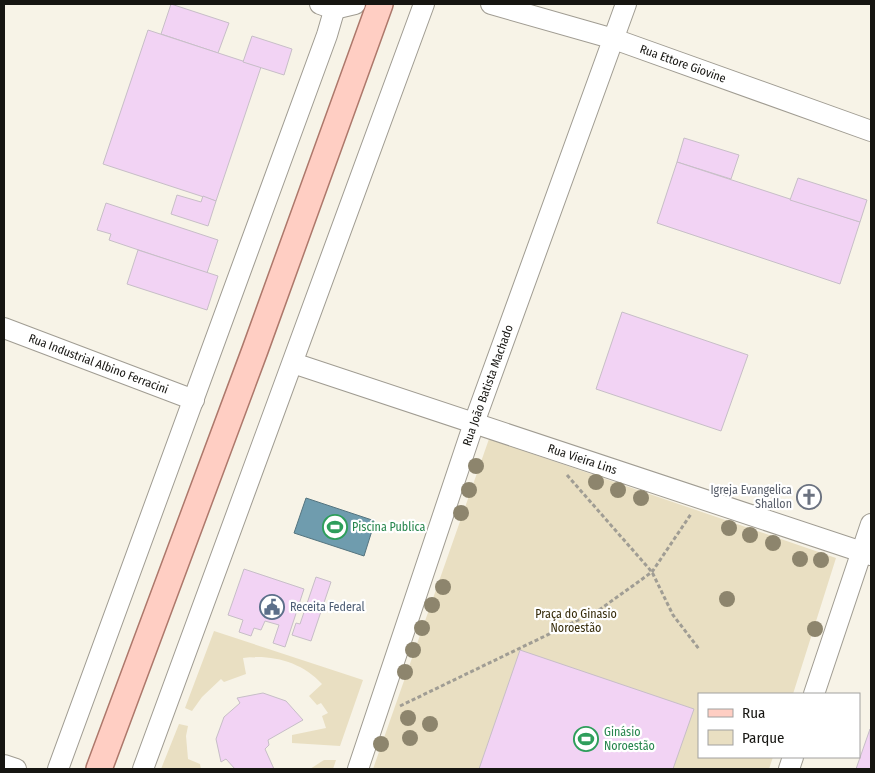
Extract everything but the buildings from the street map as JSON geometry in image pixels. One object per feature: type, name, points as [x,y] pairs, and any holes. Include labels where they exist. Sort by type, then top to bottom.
[{"type":"main road","points":[[99,769],[255,350],[380,4]]},
{"type":"street","points":[[58,769],[327,35],[330,5],[355,4]]},
{"type":"street","points":[[143,769],[424,4]]},
{"type":"street","name":"Rua Ettore Giovine","points":[[491,4],[614,39],[871,131]]},
{"type":"street","name":"Rua João Batista Machado","points":[[358,769],[474,423],[626,4]]},
{"type":"street","name":"Rua Industrial Albino Ferracini","points":[[4,328],[194,400]]},
{"type":"street","name":"Rua Vieira Lins","points":[[293,363],[866,553]]},
{"type":"street","points":[[814,693],[866,553],[871,524]]},
{"type":"street","points":[[4,765],[16,769]]},
{"type":"path","points":[[571,454],[565,473],[652,572],[673,615],[700,649]]},
{"type":"path","points":[[380,701],[399,706],[599,610],[652,572],[690,517],[696,496]]},
{"type":"green space","name":"Praça do Ginasio Noroestão","points":[[489,439],[836,558],[793,693],[698,693],[698,758],[773,758],[769,769],[373,769]]},
{"type":"green space","points":[[214,631],[363,680],[340,746],[292,743],[292,735],[326,728],[322,716],[328,713],[321,703],[317,705],[309,696],[322,684],[305,670],[286,661],[265,657],[243,658],[246,674],[224,682],[221,679],[202,697],[192,711],[185,708]]},
{"type":"green space","points":[[179,724],[188,726],[186,736],[188,759],[200,764],[201,769],[161,769]]},
{"type":"green space","points":[[324,760],[336,760],[333,769],[310,769]]},
{"type":"water","name":"Piscina Publica","points":[[306,498],[375,521],[364,556],[294,533]]},
{"type":"place","name":"Igreja Evangelica Shallon","points":[[809,497]]},
{"type":"place","name":"Piscina Publica","points":[[335,527]]},
{"type":"place","name":"Receita Federal","points":[[272,607]]},
{"type":"place","name":"Ginásio Noroestão","points":[[586,739]]}]
